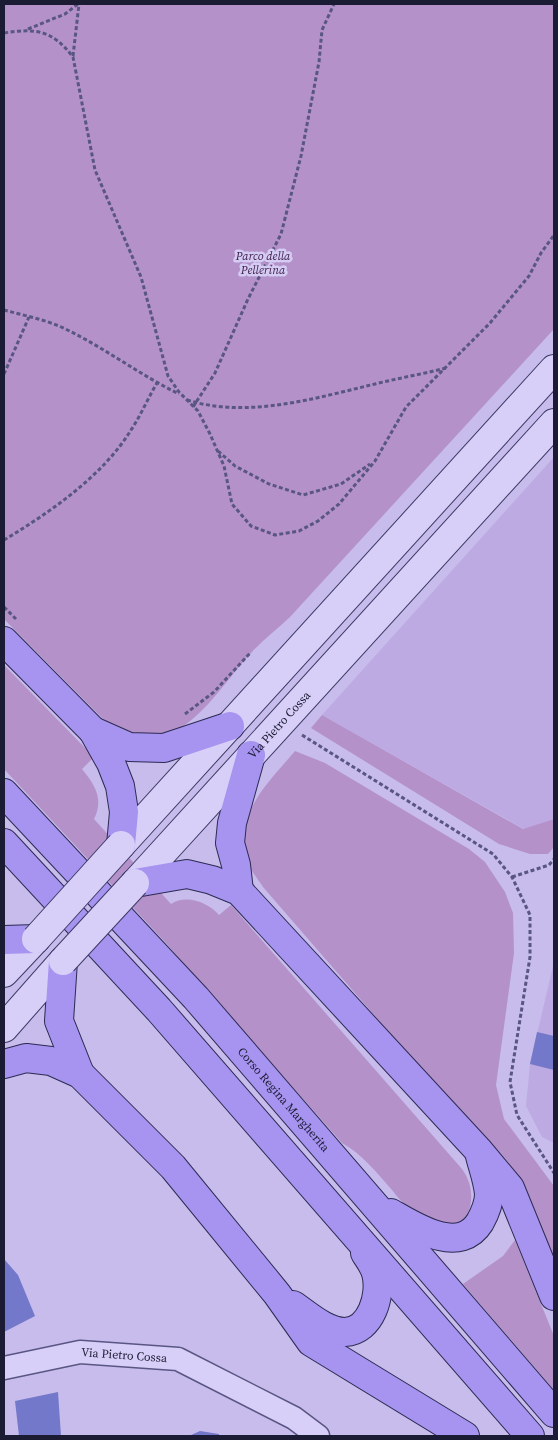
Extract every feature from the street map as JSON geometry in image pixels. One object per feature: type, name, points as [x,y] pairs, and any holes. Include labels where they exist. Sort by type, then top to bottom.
[{"type":"main road","points":[[4,972],[554,369]]},
{"type":"main road","name":"Via Pietro Cossa","points":[[4,1028],[554,423]]},
{"type":"main road","points":[[11,631],[93,731],[120,786],[124,812],[121,845]]},
{"type":"main road","points":[[93,731],[129,747],[164,748],[230,726]]},
{"type":"main road","points":[[239,891],[236,865],[230,843],[232,823],[251,755]]},
{"type":"main road","name":"Corso Regina Margherita","points":[[4,793],[196,998],[554,1413]]},
{"type":"main road","points":[[4,843],[159,1010],[354,1231],[530,1436]]},
{"type":"main road","points":[[135,883],[187,874],[212,880],[239,891],[479,1151],[510,1188],[554,1296]]},
{"type":"main road","points":[[4,940],[36,939]]},
{"type":"main road","points":[[63,962],[58,1021],[80,1074]]},
{"type":"main road","points":[[4,1064],[26,1058],[51,1061],[80,1074],[173,1167],[277,1294],[311,1342],[465,1436]]},
{"type":"main road","points":[[374,1203],[419,1229],[445,1238],[458,1238],[478,1226],[488,1206],[489,1192],[479,1151]]},
{"type":"main road","points":[[277,1294],[325,1327],[345,1332],[362,1324],[372,1313],[376,1300],[376,1274],[354,1231]]},
{"type":"street","name":"Via Pietro Cossa","points":[[4,1368],[80,1352],[178,1359],[294,1418],[318,1436]]},
{"type":"path","points":[[4,33],[27,30],[57,19],[79,4]]},
{"type":"path","points":[[79,4],[73,57],[95,170],[141,277],[168,376],[202,419],[224,466],[232,504],[251,526],[275,535],[299,531],[318,521],[339,504],[375,461],[406,407],[490,323],[518,289],[554,235]]},
{"type":"path","points":[[193,407],[215,373],[248,299],[281,234],[301,156],[319,62],[322,30],[334,4]]},
{"type":"path","points":[[27,30],[48,34],[62,44],[73,57]]},
{"type":"path","points":[[4,310],[58,326],[116,356],[156,383],[182,395]]},
{"type":"path","points":[[4,374],[29,317]]},
{"type":"path","points":[[186,399],[244,408],[267,406],[329,395],[447,368]]},
{"type":"path","points":[[4,540],[48,513],[94,474],[131,432],[156,383]]},
{"type":"path","points":[[217,451],[235,466],[269,484],[304,495],[341,484],[375,461]]},
{"type":"path","points":[[4,607],[11,631]]},
{"type":"path","points":[[178,717],[187,714],[214,692],[251,652]]},
{"type":"path","points":[[282,722],[493,854],[512,877],[530,915],[530,957],[510,1082],[517,1115],[554,1173]]},
{"type":"path","points":[[512,877],[549,866],[554,859]]},
{"type":"shaded area","points":[[554,457],[554,819],[524,829],[322,715]]},
{"type":"shaded area","points":[[554,962],[554,1143],[542,1137],[526,1106],[530,1064]]},
{"type":"green space","name":"Parco della Pellerina","points":[[4,4],[554,4],[554,329],[290,617],[251,653],[212,700],[181,727],[164,736],[145,739],[117,730],[105,721],[4,619]]},
{"type":"green space","points":[[4,665],[94,757],[82,769],[97,792],[98,805],[94,819],[171,904],[183,900],[197,901],[209,906],[219,915],[231,905],[462,1169],[470,1184],[471,1192],[468,1213],[463,1220],[455,1224],[446,1224],[435,1222],[416,1213],[402,1201],[363,1158],[342,1143],[164,941],[4,769]]},
{"type":"green space","points":[[322,715],[523,829],[554,819],[554,847],[548,854],[530,854],[499,844],[311,728]]},
{"type":"green space","points":[[295,751],[325,763],[469,849],[485,862],[505,892],[513,913],[514,953],[496,1085],[504,1119],[554,1186],[554,1275],[485,1143],[263,887],[248,864],[244,844],[249,814],[264,787]]},
{"type":"green space","points":[[515,1240],[554,1336],[554,1390],[463,1284],[503,1256]]},
{"type":"building","points":[[537,1032],[554,1036],[554,1070],[530,1064]]},
{"type":"building","points":[[4,1259],[18,1275],[35,1316],[4,1332]]},
{"type":"building","points":[[58,1392],[61,1436],[19,1436],[15,1401]]},
{"type":"building","points":[[200,1431],[219,1434],[219,1436],[189,1436]]}]
